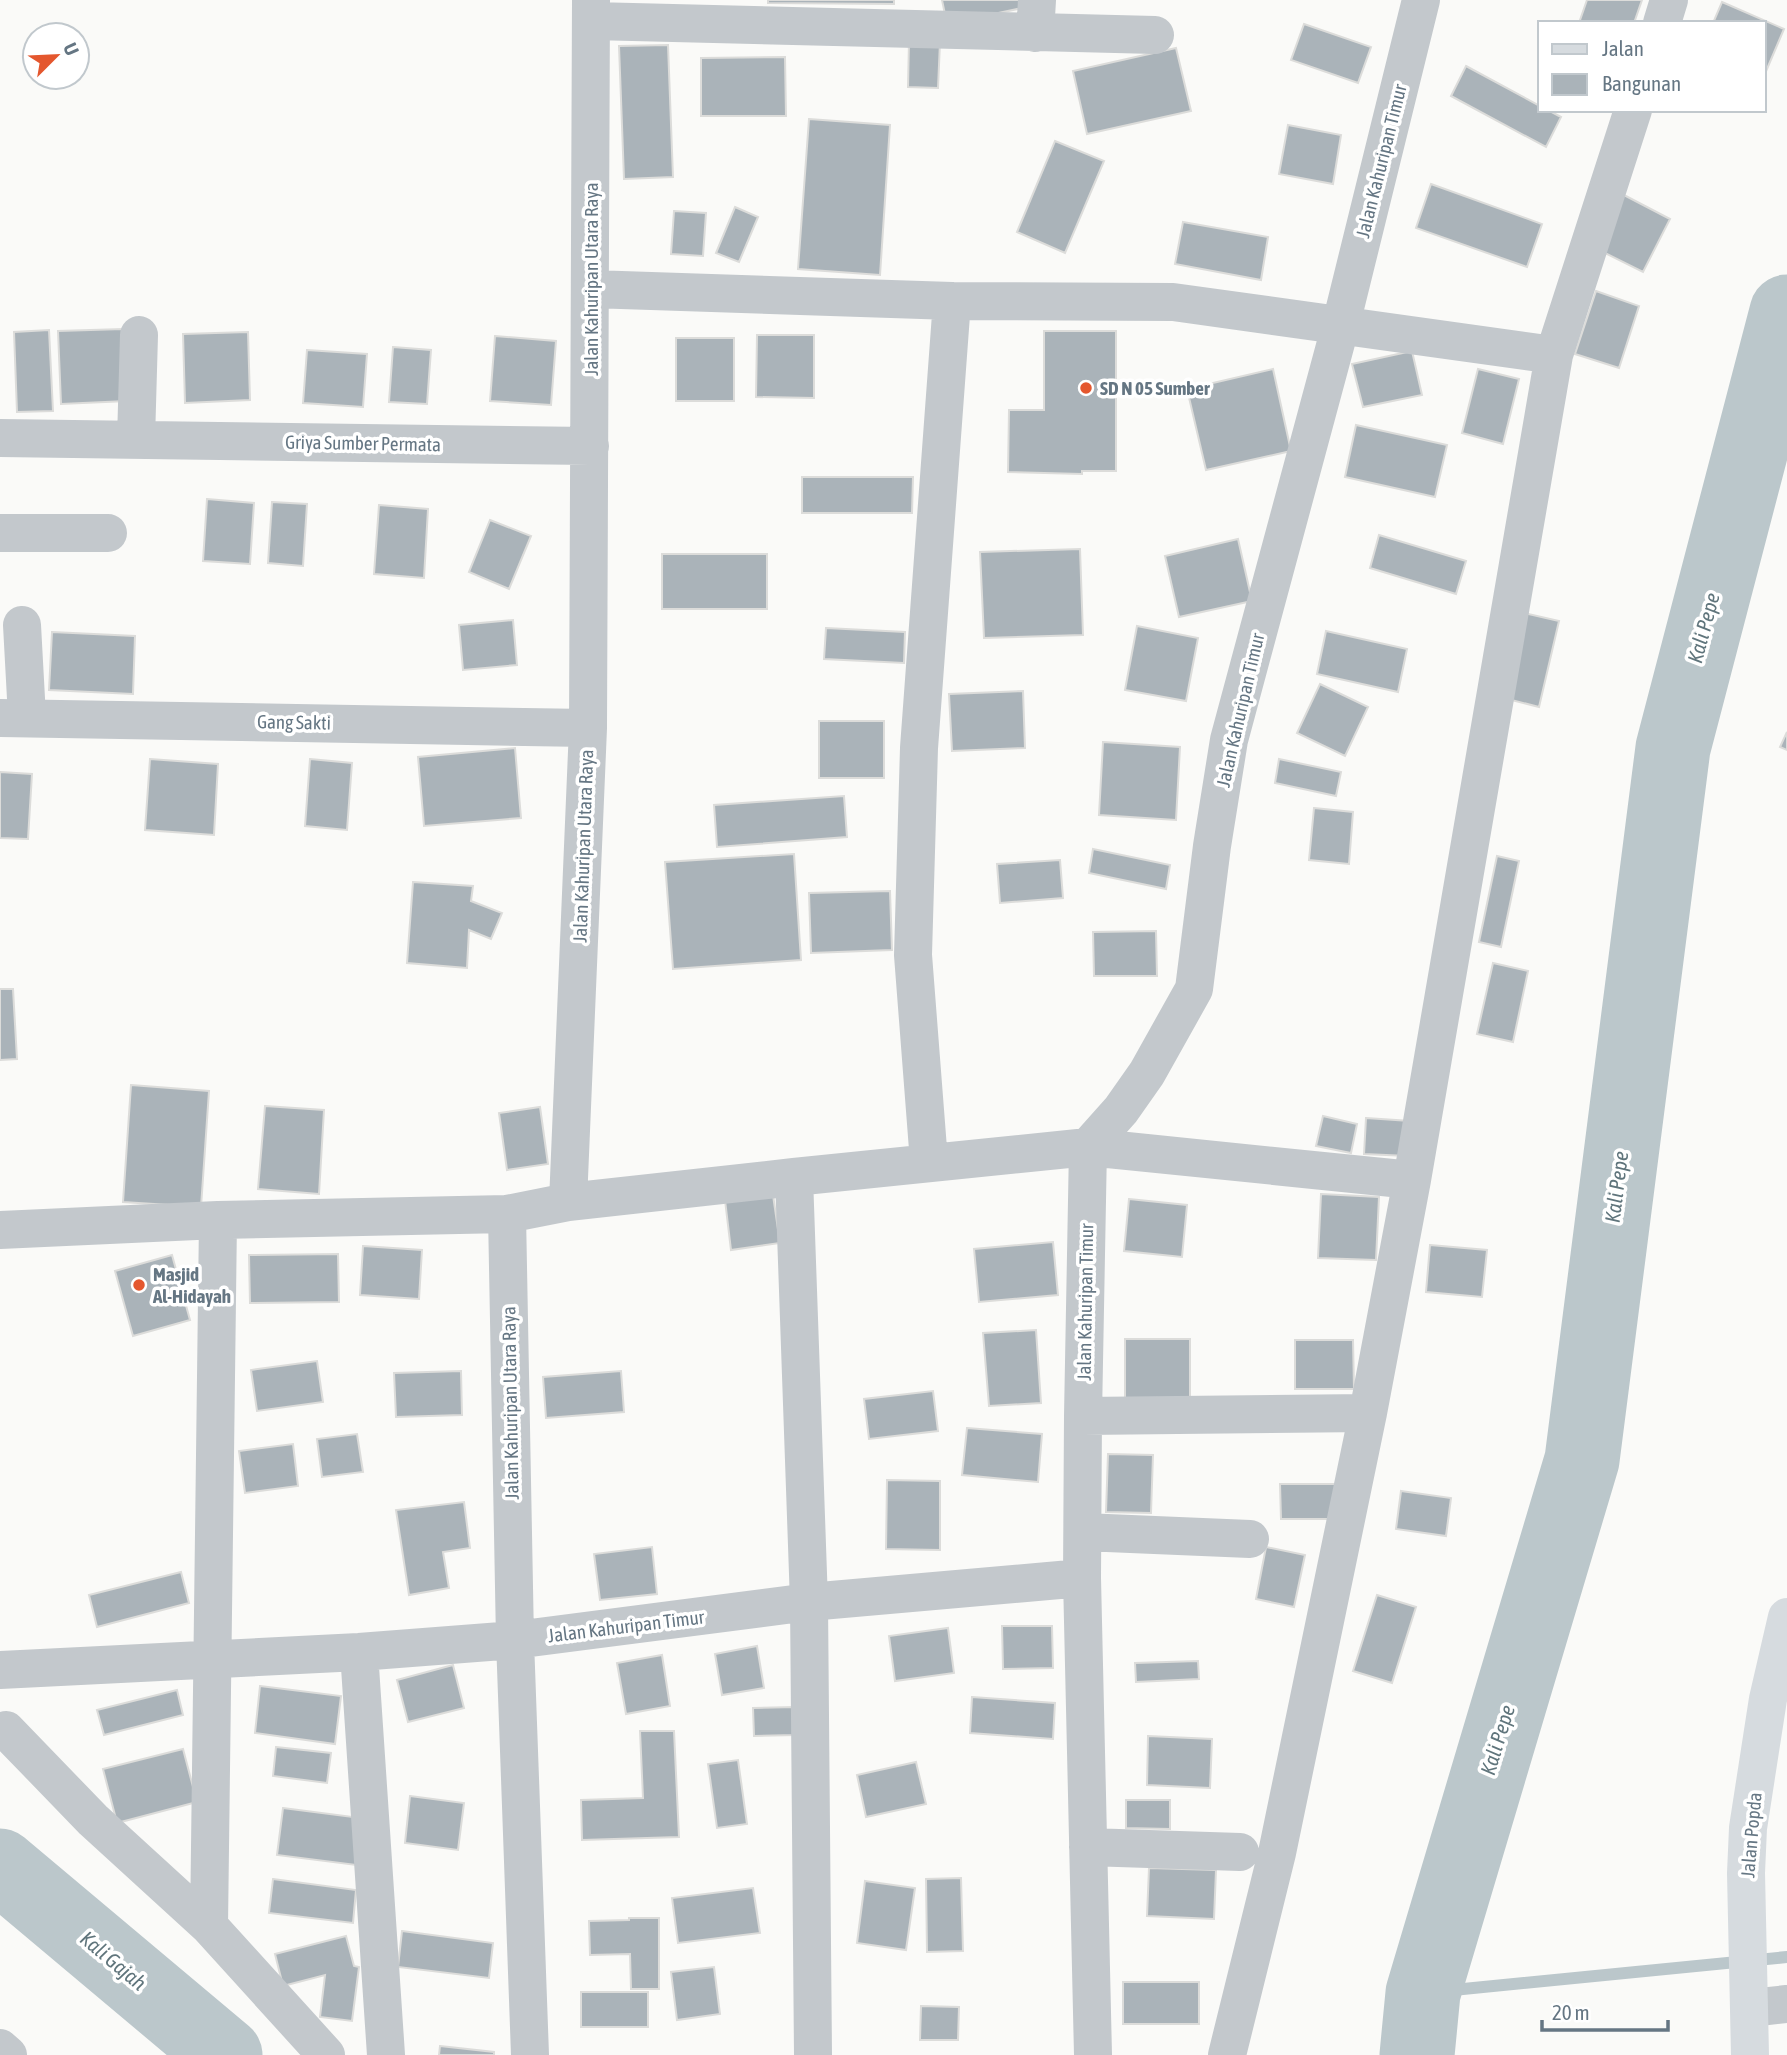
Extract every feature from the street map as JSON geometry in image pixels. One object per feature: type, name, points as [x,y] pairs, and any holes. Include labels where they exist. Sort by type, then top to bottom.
[{"type":"main road","name":"Jalan Popda","points":[[1750,2055],[1748,1828],[1768,1699],[1787,1617]]},
{"type":"street","name":"Jalan Kahuripan Timur","points":[[0,1670],[359,1652],[515,1640],[809,1602],[1082,1578],[1088,1147],[1121,1110],[1147,1073],[1194,989],[1229,740],[1341,324],[1421,0]]},
{"type":"street","points":[[1663,21],[1669,0]]},
{"type":"street","points":[[592,10],[1036,16],[1155,35]]},
{"type":"street","name":"Jalan Kahuripan Utara Raya","points":[[568,1202],[588,728],[592,10]]},
{"type":"street","points":[[1227,2055],[1278,1853],[1368,1413],[1412,1180],[1554,355],[1632,112]]},
{"type":"street","points":[[591,289],[951,302],[1173,302],[1554,355]]},
{"type":"street","points":[[929,1162],[913,941],[919,748],[951,302]]},
{"type":"street","points":[[136,440],[139,335]]},
{"type":"street","name":"Griya Sumber Permata","points":[[0,438],[590,446]]},
{"type":"street","points":[[0,533],[108,533]]},
{"type":"street","points":[[13,718],[22,625]]},
{"type":"street","name":"Gang Sakti","points":[[13,718],[588,728]]},
{"type":"street","points":[[0,1230],[218,1220],[507,1213],[568,1202],[1088,1147],[1412,1180]]},
{"type":"street","points":[[794,1177],[809,1602],[813,2055]]},
{"type":"street","name":"Jalan Kahuripan Utara Raya","points":[[507,1213],[515,1640],[530,2055]]},
{"type":"street","points":[[209,1926],[218,1220]]},
{"type":"street","points":[[1083,1416],[1368,1413]]},
{"type":"street","points":[[1083,1532],[1251,1539]]},
{"type":"street","points":[[1082,1578],[1093,2055]]},
{"type":"street","points":[[359,1652],[386,2055]]},
{"type":"street","points":[[6,1730],[93,1820],[209,1926],[326,2055]]},
{"type":"street","points":[[1088,1847],[1240,1852]]},
{"type":"street","points":[[1750,1997],[1787,2004]]},
{"type":"street","points":[[0,2048],[8,2055]]},
{"type":"building","points":[[768,0],[894,0],[894,4],[768,3]]},
{"type":"building","points":[[942,0],[1021,0],[1022,8],[947,24]]},
{"type":"building","points":[[1587,0],[1642,0],[1635,21],[1580,21]]},
{"type":"building","points":[[1722,2],[1766,21],[1714,21]]},
{"type":"building","points":[[1766,21],[1784,29],[1766,71]]},
{"type":"building","points":[[1304,24],[1371,47],[1358,83],[1291,60]]},
{"type":"building","points":[[909,41],[940,42],[938,88],[908,87]]},
{"type":"building","points":[[668,45],[673,177],[624,179],[619,46]]},
{"type":"building","points":[[1176,48],[1191,111],[1087,134],[1073,71]]},
{"type":"building","points":[[785,57],[786,116],[701,116],[701,58]]},
{"type":"building","points":[[1466,66],[1538,105],[1538,112],[1552,112],[1561,117],[1546,147],[1451,96]]},
{"type":"building","points":[[809,119],[890,125],[880,275],[798,269]]},
{"type":"building","points":[[1288,125],[1341,135],[1333,184],[1279,174]]},
{"type":"building","points":[[1055,141],[1104,161],[1065,253],[1017,232]]},
{"type":"building","points":[[1431,184],[1542,224],[1527,267],[1416,228]]},
{"type":"building","points":[[1622,194],[1670,219],[1643,272],[1595,248]]},
{"type":"building","points":[[735,207],[758,217],[739,262],[716,253]]},
{"type":"building","points":[[674,211],[706,213],[703,256],[671,254]]},
{"type":"building","points":[[1183,222],[1268,237],[1261,280],[1175,264]]},
{"type":"building","points":[[1596,291],[1639,306],[1619,368],[1575,354]]},
{"type":"building","points":[[123,329],[127,401],[61,404],[58,331]]},
{"type":"building","points":[[49,330],[53,411],[17,412],[14,332]]},
{"type":"building","points":[[1044,331],[1116,331],[1116,471],[1082,471],[1082,474],[1008,472],[1009,410],[1044,410]]},
{"type":"building","points":[[248,332],[250,400],[185,403],[183,334]]},
{"type":"building","points":[[757,335],[814,335],[814,398],[756,397]]},
{"type":"building","points":[[495,336],[556,341],[551,405],[490,401]]},
{"type":"building","points":[[676,338],[734,338],[734,401],[676,401]]},
{"type":"building","points":[[393,347],[431,350],[427,404],[389,402]]},
{"type":"building","points":[[307,350],[367,354],[363,407],[303,403]]},
{"type":"building","points":[[1412,351],[1422,395],[1363,407],[1352,364]]},
{"type":"building","points":[[1273,369],[1291,451],[1206,470],[1187,389]]},
{"type":"building","points":[[1478,369],[1519,379],[1503,444],[1462,433]]},
{"type":"building","points":[[1356,425],[1447,445],[1435,497],[1345,477]]},
{"type":"building","points":[[802,477],[913,477],[912,513],[802,513]]},
{"type":"building","points":[[207,499],[254,503],[250,564],[203,561]]},
{"type":"building","points":[[272,502],[307,504],[303,566],[268,563]]},
{"type":"building","points":[[379,505],[428,509],[424,578],[374,574]]},
{"type":"building","points":[[490,520],[531,536],[509,589],[469,572]]},
{"type":"building","points":[[1379,535],[1466,561],[1456,594],[1370,568]]},
{"type":"building","points":[[1238,539],[1252,601],[1179,617],[1165,556]]},
{"type":"building","points":[[1080,549],[1083,635],[984,638],[980,552]]},
{"type":"building","points":[[662,554],[767,554],[767,609],[662,609]]},
{"type":"building","points":[[1520,612],[1559,621],[1539,707],[1500,697]]},
{"type":"building","points":[[513,620],[517,665],[463,670],[459,625]]},
{"type":"building","points":[[1137,626],[1198,638],[1186,701],[1125,690]]},
{"type":"building","points":[[826,628],[905,632],[904,663],[824,659]]},
{"type":"building","points":[[1326,631],[1407,649],[1398,692],[1317,674]]},
{"type":"building","points":[[52,632],[135,636],[133,694],[49,690]]},
{"type":"building","points":[[1320,684],[1368,707],[1345,756],[1297,733]]},
{"type":"building","points":[[1023,691],[1025,748],[952,751],[949,694]]},
{"type":"building","points":[[819,721],[884,721],[884,778],[819,778]]},
{"type":"building","points":[[1787,732],[1787,750],[1780,747]]},
{"type":"building","points":[[1103,742],[1180,747],[1176,820],[1099,815]]},
{"type":"building","points":[[515,748],[521,818],[424,826],[418,757]]},
{"type":"building","points":[[150,759],[218,764],[214,835],[145,830]]},
{"type":"building","points":[[310,759],[352,763],[347,830],[305,826]]},
{"type":"building","points":[[1279,759],[1341,772],[1336,796],[1275,783]]},
{"type":"building","points":[[0,772],[32,774],[28,839],[0,838]]},
{"type":"building","points":[[844,796],[847,837],[717,847],[714,805]]},
{"type":"building","points":[[1314,808],[1353,812],[1349,864],[1309,860]]},
{"type":"building","points":[[1093,849],[1170,865],[1166,889],[1089,873]]},
{"type":"building","points":[[794,854],[801,960],[673,969],[665,862]]},
{"type":"building","points":[[1497,856],[1519,861],[1501,947],[1479,942]]},
{"type":"building","points":[[1060,860],[1063,898],[1000,903],[997,864]]},
{"type":"building","points":[[413,882],[473,886],[471,901],[502,913],[491,939],[469,930],[467,968],[407,963]]},
{"type":"building","points":[[890,891],[892,950],[811,953],[809,893]]},
{"type":"building","points":[[1156,931],[1157,976],[1094,976],[1093,932]]},
{"type":"building","points":[[1493,963],[1528,971],[1513,1042],[1477,1034]]},
{"type":"building","points":[[0,989],[13,989],[17,1059],[0,1060]]},
{"type":"building","points":[[131,1085],[209,1091],[201,1207],[123,1202]]},
{"type":"building","points":[[265,1106],[324,1110],[319,1194],[258,1189]]},
{"type":"building","points":[[540,1107],[548,1164],[507,1170],[499,1113]]},
{"type":"building","points":[[1323,1116],[1357,1124],[1351,1153],[1316,1146]]},
{"type":"building","points":[[1366,1118],[1410,1121],[1408,1156],[1364,1154]]},
{"type":"building","points":[[1321,1194],[1379,1197],[1376,1260],[1318,1258]]},
{"type":"building","points":[[773,1195],[780,1243],[731,1250],[725,1200]]},
{"type":"building","points":[[1129,1199],[1187,1205],[1182,1257],[1124,1251]]},
{"type":"building","points":[[1053,1242],[1058,1295],[979,1302],[974,1249]]},
{"type":"building","points":[[1430,1245],[1487,1250],[1482,1297],[1426,1292]]},
{"type":"building","points":[[363,1246],[422,1250],[419,1299],[360,1295]]},
{"type":"building","points":[[338,1254],[339,1302],[250,1303],[249,1255]]},
{"type":"building","points":[[172,1255],[190,1320],[133,1336],[115,1271]]},
{"type":"building","points":[[1036,1330],[1041,1403],[989,1406],[983,1333]]},
{"type":"building","points":[[1125,1339],[1190,1339],[1190,1399],[1125,1399]]},
{"type":"building","points":[[1295,1340],[1353,1340],[1354,1389],[1295,1389]]},
{"type":"building","points":[[317,1361],[323,1402],[257,1411],[251,1370]]},
{"type":"building","points":[[461,1371],[462,1415],[396,1417],[394,1373]]},
{"type":"building","points":[[621,1371],[624,1412],[546,1418],[543,1377]]},
{"type":"building","points":[[933,1391],[938,1431],[869,1439],[864,1399]]},
{"type":"building","points":[[967,1428],[1042,1434],[1038,1482],[962,1475]]},
{"type":"building","points":[[357,1434],[363,1472],[322,1477],[317,1439]]},
{"type":"building","points":[[293,1444],[298,1486],[245,1493],[239,1451]]},
{"type":"building","points":[[1108,1454],[1153,1455],[1151,1513],[1106,1512]]},
{"type":"building","points":[[887,1480],[940,1481],[940,1550],[886,1549]]},
{"type":"building","points":[[1280,1484],[1344,1484],[1344,1519],[1281,1519]]},
{"type":"building","points":[[1401,1491],[1451,1498],[1446,1536],[1396,1529]]},
{"type":"building","points":[[464,1502],[470,1548],[443,1552],[449,1588],[409,1595],[396,1510]]},
{"type":"building","points":[[652,1547],[657,1594],[600,1600],[594,1554]]},
{"type":"building","points":[[1266,1547],[1305,1555],[1294,1607],[1256,1599]]},
{"type":"building","points":[[181,1572],[189,1603],[97,1627],[89,1595]]},
{"type":"building","points":[[1377,1595],[1416,1607],[1392,1683],[1353,1671]]},
{"type":"building","points":[[1002,1626],[1052,1626],[1053,1668],[1003,1669]]},
{"type":"building","points":[[948,1628],[954,1673],[895,1681],[889,1636]]},
{"type":"building","points":[[757,1646],[764,1688],[722,1695],[715,1654]]},
{"type":"building","points":[[662,1655],[670,1706],[626,1714],[617,1663]]},
{"type":"building","points":[[1198,1661],[1199,1679],[1136,1682],[1135,1663]]},
{"type":"building","points":[[453,1665],[464,1708],[408,1722],[397,1680]]},
{"type":"building","points":[[260,1686],[341,1696],[335,1744],[255,1733]]},
{"type":"building","points":[[177,1690],[183,1715],[104,1735],[97,1710]]},
{"type":"building","points":[[972,1697],[1055,1703],[1053,1739],[970,1733]]},
{"type":"building","points":[[795,1707],[795,1735],[754,1736],[753,1708]]},
{"type":"building","points":[[640,1731],[674,1731],[679,1837],[582,1840],[581,1800],[643,1798]]},
{"type":"building","points":[[1148,1736],[1212,1739],[1210,1788],[1147,1785]]},
{"type":"building","points":[[276,1747],[331,1753],[327,1783],[273,1776]]},
{"type":"building","points":[[183,1749],[197,1802],[117,1823],[103,1769]]},
{"type":"building","points":[[738,1760],[747,1824],[717,1828],[708,1764]]},
{"type":"building","points":[[916,1762],[926,1804],[866,1817],[857,1775]]},
{"type":"building","points":[[410,1796],[464,1803],[458,1850],[405,1843]]},
{"type":"building","points":[[1126,1800],[1170,1800],[1170,1829],[1126,1828]]},
{"type":"building","points":[[283,1808],[361,1818],[356,1865],[277,1855]]},
{"type":"building","points":[[1149,1868],[1216,1870],[1214,1919],[1147,1916]]},
{"type":"building","points":[[961,1878],[963,1951],[927,1952],[926,1879]]},
{"type":"building","points":[[273,1879],[356,1890],[353,1923],[269,1913]]},
{"type":"building","points":[[865,1881],[915,1888],[906,1950],[857,1943]]},
{"type":"building","points":[[753,1888],[760,1933],[678,1943],[672,1898]]},
{"type":"building","points":[[659,1918],[659,1989],[631,1989],[630,1954],[590,1955],[589,1921]]},
{"type":"building","points":[[402,1931],[493,1943],[489,1978],[398,1967]]},
{"type":"building","points":[[346,1936],[354,1966],[359,1967],[352,2021],[320,2017],[325,1975],[283,1986],[275,1954]]},
{"type":"building","points":[[714,1967],[720,2014],[677,2020],[671,1972]]},
{"type":"building","points":[[1123,1982],[1199,1982],[1199,2024],[1123,2024]]},
{"type":"building","points":[[581,1992],[648,1992],[648,2027],[581,2027]]},
{"type":"building","points":[[921,2006],[959,2007],[958,2040],[920,2040]]},
{"type":"building","points":[[440,2046],[494,2052],[494,2055],[439,2055]]},
{"type":"waterway","name":"Kali Pepe","points":[[1417,2055],[1423,1993],[1582,1460],[1673,748],[1787,312]]},
{"type":"waterway","name":"Kali Gajah","points":[[0,1866],[225,2055]]},
{"type":"waterway","points":[[1423,1993],[1787,1957]]},
{"type":"place","name":"SD N 05 Sumber","points":[[1086,388]]},
{"type":"place","name":"Masjid Al-Hidayah","points":[[139,1285]]}]
